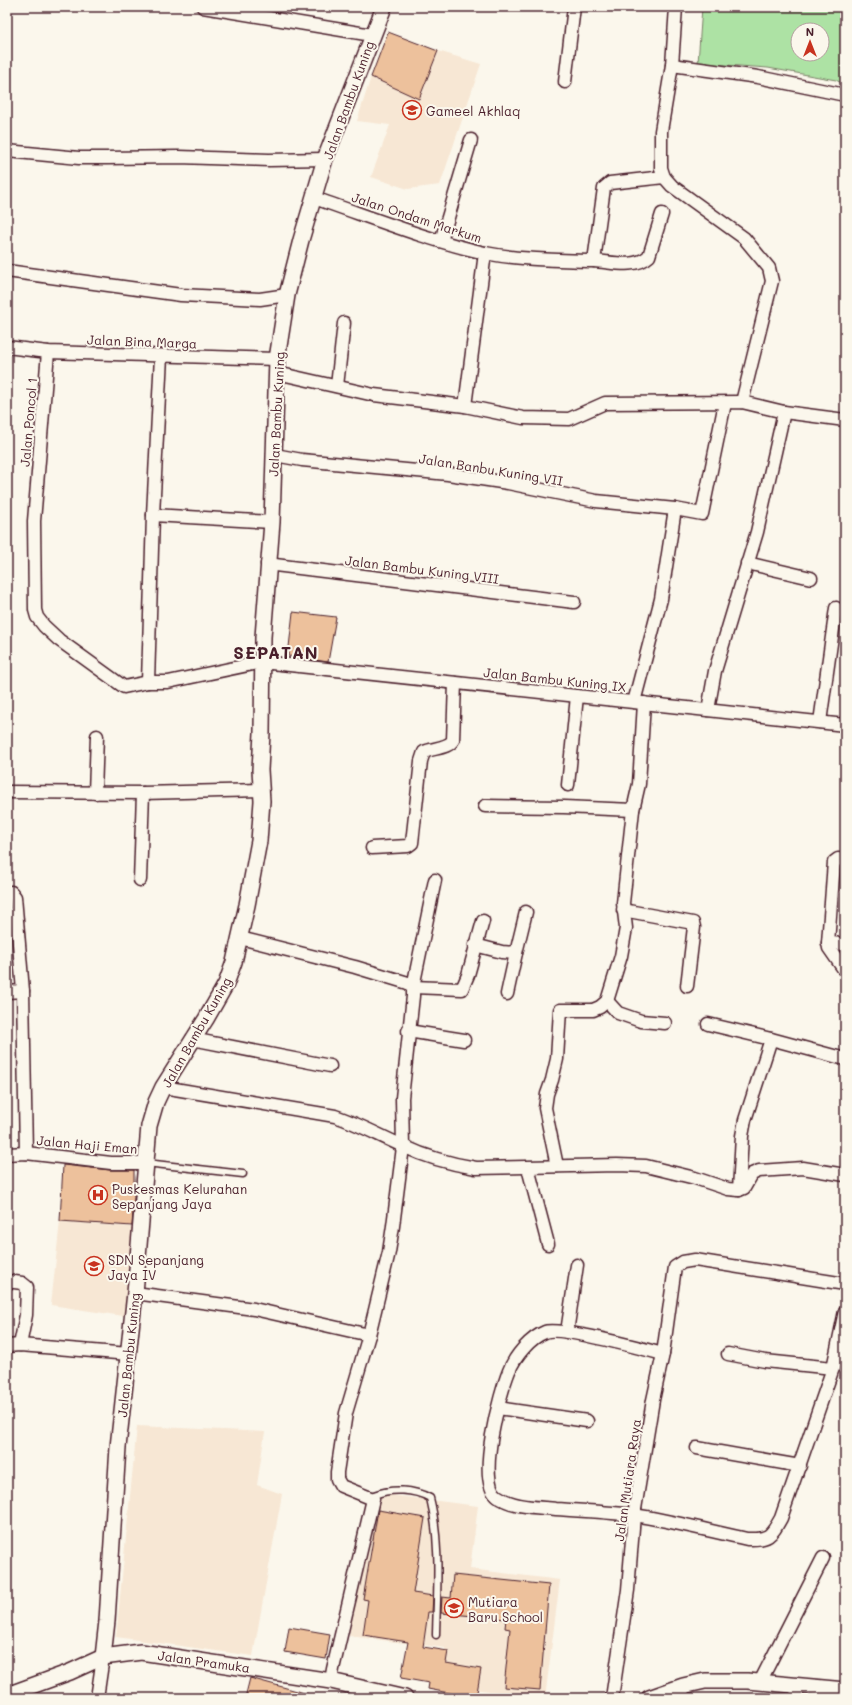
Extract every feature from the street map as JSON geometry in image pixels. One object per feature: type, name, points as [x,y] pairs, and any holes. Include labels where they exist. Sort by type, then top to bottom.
[{"type":"street","points":[[203,7],[372,34]]},
{"type":"street","name":"Jalan Bambu Kuning","points":[[104,1657],[118,1447],[135,1292],[149,1126],[156,1102],[163,1087],[206,1019],[226,984],[234,962],[240,938],[259,841],[262,813],[260,770],[262,733],[262,662],[272,522],[277,366],[287,295],[325,159],[372,34],[384,7]]},
{"type":"street","points":[[565,82],[574,7]]},
{"type":"street","points":[[676,7],[672,65],[661,131],[661,168],[664,177],[672,186],[744,238],[769,268],[772,281],[742,402],[784,412],[845,420]]},
{"type":"street","points":[[672,65],[758,77],[845,95]]},
{"type":"street","points":[[441,240],[471,140]]},
{"type":"street","points":[[7,151],[93,158],[179,157],[269,160],[325,159]]},
{"type":"street","points":[[594,261],[604,188],[610,183],[664,177]]},
{"type":"street","name":"Jalan Ondam Markum","points":[[314,198],[485,253],[533,259],[594,261],[627,264],[639,263],[650,256],[662,214]]},
{"type":"street","points":[[465,406],[485,253]]},
{"type":"street","points":[[7,271],[56,277],[128,289],[181,295],[260,299],[287,295]]},
{"type":"street","points":[[337,386],[344,323]]},
{"type":"street","name":"Jalan Bina Marga","points":[[7,347],[48,352],[161,356],[277,366],[337,386],[374,395],[465,406],[523,418],[569,419],[605,403],[725,404],[742,402]]},
{"type":"street","name":"Jalan Poncol 1","points":[[48,352],[34,520],[35,610],[44,626],[59,640],[119,684],[124,687],[129,687]]},
{"type":"street","points":[[148,682],[153,515],[161,356]]},
{"type":"street","name":"Jalan Banbu Kuning VII","points":[[274,455],[302,460],[448,474],[508,483],[596,501],[675,509],[702,514],[725,404]]},
{"type":"street","points":[[708,710],[715,671],[757,532],[784,412]]},
{"type":"street","points":[[557,1166],[545,1108],[547,1094],[557,1059],[560,1010],[593,1010],[600,1007],[607,1001],[621,956],[626,928],[623,910],[633,810],[639,784],[639,702],[660,599],[675,509]]},
{"type":"street","points":[[153,515],[272,522]]},
{"type":"street","points":[[747,563],[811,578]]},
{"type":"street","name":"Jalan Bambu Kuning VIII","points":[[268,564],[574,602]]},
{"type":"street","points":[[820,722],[836,608]]},
{"type":"street","name":"Jalan Bambu Kuning IX","points":[[129,687],[148,682],[168,682],[262,662],[845,724]]},
{"type":"street","points":[[372,848],[408,846],[412,843],[421,761],[424,752],[447,746],[451,744],[453,740],[455,683]]},
{"type":"street","points":[[568,785],[577,696]]},
{"type":"street","points":[[95,793],[97,736]]},
{"type":"street","points":[[7,792],[143,794],[262,790]]},
{"type":"street","points":[[140,880],[143,794]]},
{"type":"street","points":[[485,806],[633,810]]},
{"type":"street","points":[[845,860],[838,859],[834,862],[828,943],[829,948],[845,972]]},
{"type":"street","points":[[331,1680],[373,1499],[341,1486],[337,1479],[346,1413],[369,1335],[389,1252],[403,1147],[402,1098],[413,987],[435,880]]},
{"type":"street","points":[[11,892],[15,898],[23,991],[26,1153]]},
{"type":"street","points":[[623,910],[693,923],[694,927],[687,986]]},
{"type":"street","points":[[507,994],[526,912]]},
{"type":"street","points":[[240,938],[355,967],[408,983],[413,987],[462,990],[468,975],[475,945],[483,921]]},
{"type":"street","points":[[828,943],[845,944]]},
{"type":"street","points":[[475,945],[502,952],[516,953]]},
{"type":"street","points":[[7,992],[23,991]]},
{"type":"street","points":[[607,1001],[618,1013],[641,1021],[652,1020],[665,1023]]},
{"type":"street","points":[[708,1024],[845,1059]]},
{"type":"street","points":[[408,1031],[464,1040]]},
{"type":"street","points":[[192,1039],[330,1066]]},
{"type":"street","points":[[739,1190],[742,1136],[745,1120],[771,1039]]},
{"type":"street","points":[[163,1087],[336,1116],[353,1122],[403,1147],[455,1165],[476,1168],[617,1165],[646,1166],[695,1178],[728,1189],[739,1190],[744,1188],[752,1174],[759,1171],[803,1168],[845,1175]]},
{"type":"street","name":"Jalan Haji Eman","points":[[7,1154],[26,1153],[111,1163],[146,1163]]},
{"type":"street","points":[[528,1168],[548,1244]]},
{"type":"street","name":"Jalan Mutiara Raya","points":[[612,1698],[628,1590],[634,1515],[653,1400],[663,1354],[675,1267],[683,1262],[695,1260],[845,1284]]},
{"type":"street","points":[[567,1332],[577,1265]]},
{"type":"street","points":[[7,1282],[22,1283],[27,1288],[26,1315],[20,1345]]},
{"type":"street","points":[[135,1292],[254,1309],[369,1335]]},
{"type":"street","points":[[663,1354],[567,1332],[547,1331],[533,1338],[520,1353],[509,1370],[498,1408],[489,1450],[489,1483],[492,1490],[497,1496],[523,1506],[634,1515],[747,1539],[761,1540],[771,1535],[781,1518],[833,1368],[845,1311]]},
{"type":"street","points":[[7,1346],[20,1345],[129,1354]]},
{"type":"street","points":[[728,1354],[765,1361],[833,1368]]},
{"type":"street","points":[[498,1408],[587,1421]]},
{"type":"street","points":[[697,1448],[800,1466]]},
{"type":"street","points":[[760,1682],[823,1558]]},
{"type":"street","name":"Jalan Pramuka","points":[[7,1695],[70,1672],[104,1657],[141,1652],[331,1680],[363,1691],[405,1698]]},
{"type":"street","points":[[98,1698],[104,1657]]},
{"type":"street","points":[[649,1698],[683,1692],[705,1680],[760,1682],[797,1692],[845,1690]]},
{"type":"lane","points":[[146,1163],[243,1174]]},
{"type":"lane","points":[[373,1499],[374,1495],[383,1491],[417,1492],[430,1498],[436,1522],[436,1635]]},
{"type":"shaded area","name":"Gameel Akhlaq","points":[[438,51],[481,64],[440,185],[408,189],[371,177],[390,125],[357,121],[371,77],[419,99]]},
{"type":"shaded area","name":"SDN Sepanjang Jaya IV","points":[[60,1221],[135,1227],[129,1317],[51,1305]]},
{"type":"shaded area","points":[[137,1426],[265,1432],[257,1485],[282,1494],[253,1656],[116,1637]]},
{"type":"shaded area","name":"Mutiara Baru School","points":[[367,1492],[478,1506],[470,1569],[560,1580],[545,1698],[440,1685],[445,1648],[349,1636]]},
{"type":"green space","points":[[702,7],[845,7],[845,85],[836,80],[768,68],[698,63]]},
{"type":"building","points":[[388,32],[438,51],[419,99],[371,77]]},
{"type":"building","points":[[293,612],[336,617],[328,662],[288,656]]},
{"type":"building","name":"Puskesmas Kelurahan Sepanjang Jaya","points":[[63,1165],[110,1170],[134,1170],[132,1226],[60,1221]]},
{"type":"building","points":[[378,1510],[425,1518],[413,1593],[433,1596],[432,1612],[428,1612],[423,1647],[448,1651],[446,1663],[481,1669],[476,1698],[428,1689],[429,1683],[401,1678],[408,1642],[363,1635],[368,1600],[363,1599]]},
{"type":"building","points":[[453,1575],[549,1585],[540,1690],[504,1687],[510,1629],[505,1628],[506,1619],[441,1613],[442,1597],[451,1598]]},
{"type":"building","points":[[289,1627],[330,1634],[326,1659],[285,1652]]},
{"type":"building","points":[[250,1678],[308,1694],[308,1698],[245,1698]]},
{"type":"place","name":"Gameel Akhlaq","points":[[412,110]]},
{"type":"place","name":"Puskesmas Kelurahan Sepanjang Jaya","points":[[98,1195]]},
{"type":"place","name":"SDN Sepanjang Jaya IV","points":[[94,1266]]},
{"type":"place","name":"Mutiara Baru School","points":[[454,1608]]},
{"type":"district","name":"SEPATAN","points":[[276,652]]}]
